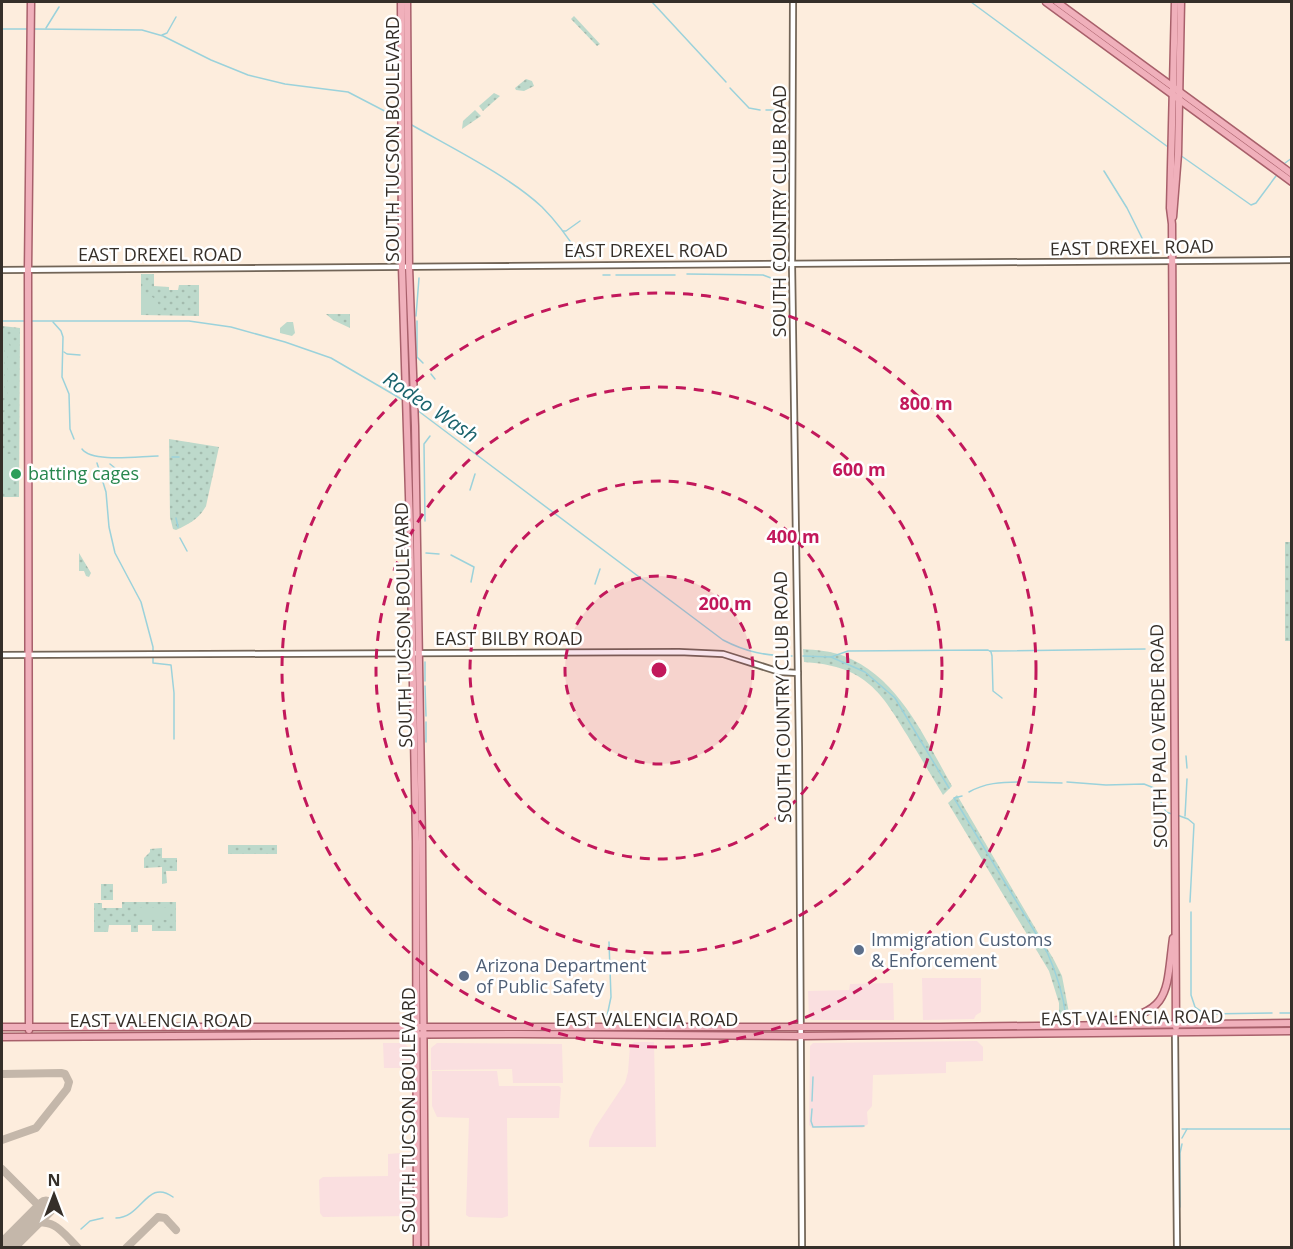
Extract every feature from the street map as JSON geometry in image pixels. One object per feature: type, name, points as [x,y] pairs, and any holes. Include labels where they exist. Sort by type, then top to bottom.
[{"type":"main road","points":[[30,1036],[28,270],[31,2]]},
{"type":"main road","name":"SOUTH TUCSON BOULEVARD","points":[[401,2],[407,406],[416,653],[424,1026],[425,1248]]},
{"type":"main road","name":"SOUTH TUCSON BOULEVARD","points":[[404,121],[407,2]]},
{"type":"main road","points":[[1046,2],[1154,73],[1203,117],[1292,182]]},
{"type":"main road","points":[[1057,2],[1079,22],[1292,174]]},
{"type":"main road","name":"SOUTH PALO VERDE ROAD","points":[[1175,2],[1175,61],[1179,122],[1171,261],[1175,1034]]},
{"type":"main road","name":"SOUTH PALO VERDE ROAD","points":[[1172,224],[1170,208],[1181,2]]},
{"type":"main road","points":[[1154,73],[1168,75],[1172,73],[1175,61]]},
{"type":"main road","points":[[1179,122],[1181,116],[1188,111],[1203,117]]},
{"type":"main road","name":"SOUTH TUCSON BOULEVARD","points":[[406,267],[415,411],[417,1248]]},
{"type":"main road","points":[[1079,1025],[1137,1017],[1151,1010],[1159,1002],[1167,984],[1176,914]]},
{"type":"main road","name":"EAST VALENCIA ROAD","points":[[2,1027],[987,1026],[1292,1023]]},
{"type":"main road","points":[[329,1026],[329,1035]]},
{"type":"main road","points":[[521,1026],[521,1034]]},
{"type":"main road","points":[[623,1026],[623,1035]]},
{"type":"main road","points":[[705,1026],[705,1035]]},
{"type":"main road","points":[[987,1026],[987,1035]]},
{"type":"main road","name":"EAST VALENCIA ROAD","points":[[2,1036],[521,1034],[801,1036],[1175,1034],[1292,1031]]},
{"type":"street","name":"SOUTH COUNTRY CLUB ROAD","points":[[793,2],[792,264],[798,673],[802,1248]]},
{"type":"street","name":"EAST DREXEL ROAD","points":[[2,270],[1292,260]]},
{"type":"street","name":"EAST BILBY ROAD","points":[[2,655],[680,652],[716,654],[738,658],[780,672],[798,673]]},
{"type":"street","name":"SOUTH PALO VERDE ROAD","points":[[1175,1034],[1177,1248]]},
{"type":"shaded area","points":[[922,978],[981,978],[981,1012],[974,1019],[923,1020]]},
{"type":"shaded area","points":[[893,983],[894,1020],[812,1020],[809,1017],[808,991],[849,990],[850,984]]},
{"type":"shaded area","points":[[977,1041],[983,1047],[983,1061],[946,1062],[946,1073],[873,1075],[872,1106],[867,1112],[868,1124],[862,1128],[812,1128],[809,1125],[810,1046],[813,1043]]},
{"type":"shaded area","points":[[634,1042],[654,1042],[656,1147],[589,1147],[589,1141],[595,1128],[625,1083],[630,1046]]},
{"type":"shaded area","points":[[383,1043],[403,1043],[410,1048],[411,1068],[384,1068]]},
{"type":"shaded area","points":[[437,1043],[562,1044],[563,1083],[513,1083],[512,1069],[431,1070],[431,1048]]},
{"type":"shaded area","points":[[432,1071],[497,1071],[499,1086],[559,1086],[561,1088],[559,1118],[507,1118],[508,1216],[502,1218],[466,1215],[469,1118],[437,1117],[432,1106]]},
{"type":"shaded area","points":[[414,1152],[414,1213],[411,1216],[323,1217],[320,1213],[319,1180],[323,1177],[388,1176],[388,1154]]},
{"type":"green space","points":[[574,16],[600,44],[597,46],[571,19]]},
{"type":"green space","points":[[526,79],[532,81],[534,86],[524,91],[516,90],[515,88]]},
{"type":"green space","points":[[494,93],[500,96],[483,111],[479,106]]},
{"type":"green space","points":[[475,110],[481,116],[462,129],[463,121]]},
{"type":"green space","points":[[141,274],[154,274],[154,286],[169,287],[169,290],[178,290],[179,285],[199,285],[199,316],[141,315]]},
{"type":"green space","points":[[141,293],[155,299],[161,314],[141,311]]},
{"type":"green space","points":[[326,314],[350,314],[350,328],[333,320]]},
{"type":"green space","points":[[287,322],[293,322],[295,333],[292,336],[280,333],[280,328]]},
{"type":"green space","points":[[2,326],[20,328],[19,497],[2,497]]},
{"type":"green space","points":[[2,334],[7,338],[11,349],[11,396],[9,404],[2,412],[8,396],[8,349]]},
{"type":"green space","points":[[2,347],[4,347],[4,398],[2,398]]},
{"type":"green space","points":[[169,439],[219,447],[206,506],[193,521],[176,530],[173,529],[170,517]]},
{"type":"green space","points":[[2,454],[12,456],[12,486],[2,486]]},
{"type":"green space","points":[[1285,542],[1291,542],[1291,641],[1285,641]]},
{"type":"green space","points":[[79,553],[91,573],[89,577],[84,571],[79,571]]},
{"type":"green space","points":[[803,649],[844,656],[863,666],[880,679],[908,711],[952,786],[943,795],[878,692],[855,674],[841,668],[804,662]]},
{"type":"green space","points":[[957,795],[1054,960],[1062,976],[1070,1018],[1059,1017],[1059,1003],[1049,971],[948,803]]},
{"type":"green space","points":[[228,845],[277,845],[277,854],[228,854]]},
{"type":"green space","points":[[162,848],[162,858],[177,858],[177,871],[166,871],[167,883],[162,884],[162,867],[144,868],[144,858],[150,849]]},
{"type":"green space","points":[[101,884],[113,884],[113,900],[101,900]]},
{"type":"green space","points":[[122,902],[176,902],[176,931],[152,931],[152,925],[138,925],[138,932],[131,932],[131,925],[109,925],[108,932],[94,932],[94,903],[102,903],[102,908],[122,908]]},
{"type":"green space","points":[[137,908],[171,908],[170,920],[137,919]]},
{"type":"waterway","points":[[652,2],[726,82]]},
{"type":"waterway","points":[[971,2],[1168,147]]},
{"type":"waterway","points":[[46,28],[59,7]]},
{"type":"waterway","points":[[162,35],[167,33],[176,17]]},
{"type":"waterway","points":[[2,29],[28,29]]},
{"type":"waterway","points":[[33,29],[142,30],[163,36],[248,75],[285,84],[348,92],[400,119]]},
{"type":"waterway","points":[[730,88],[749,108],[760,110]]},
{"type":"waterway","points":[[766,110],[781,110]]},
{"type":"waterway","points":[[410,124],[479,162],[528,195],[553,219],[581,258]]},
{"type":"waterway","points":[[1180,155],[1251,205],[1256,203],[1276,176]]},
{"type":"waterway","points":[[1285,163],[1292,158]]},
{"type":"waterway","points":[[1104,171],[1127,208],[1151,256]]},
{"type":"waterway","points":[[563,231],[580,221]]},
{"type":"waterway","points":[[687,274],[763,275],[779,281]]},
{"type":"waterway","points":[[603,275],[610,275]]},
{"type":"waterway","points":[[616,275],[675,275]]},
{"type":"waterway","points":[[416,316],[419,278]]},
{"type":"waterway","name":"Rodeo Wash","points":[[2,321],[26,321]]},
{"type":"waterway","name":"Rodeo Wash","points":[[31,321],[189,321],[231,327],[331,358],[403,400]]},
{"type":"waterway","points":[[417,321],[417,357],[423,363]]},
{"type":"waterway","points":[[53,322],[63,337],[62,377],[69,394],[70,429],[74,439]]},
{"type":"waterway","points":[[64,352],[80,355]]},
{"type":"waterway","points":[[431,374],[435,379]]},
{"type":"waterway","name":"Rodeo Wash","points":[[417,410],[723,640],[756,653],[792,656]]},
{"type":"waterway","points":[[425,521],[424,444],[430,436]]},
{"type":"waterway","points":[[82,449],[87,453],[106,457],[158,456]]},
{"type":"waterway","points":[[172,457],[179,457]]},
{"type":"waterway","points":[[97,463],[106,492],[109,527],[115,553],[141,602],[153,653]]},
{"type":"waterway","points":[[110,464],[115,468]]},
{"type":"waterway","points":[[470,490],[475,474]]},
{"type":"waterway","points":[[176,518],[178,527]]},
{"type":"waterway","points":[[180,538],[187,551]]},
{"type":"waterway","points":[[426,553],[439,554]]},
{"type":"waterway","points":[[451,555],[474,567],[471,582]]},
{"type":"waterway","points":[[595,584],[600,569]]},
{"type":"waterway","points":[[990,651],[1145,649]]},
{"type":"waterway","points":[[831,657],[848,651],[988,650],[992,656],[993,691],[1002,698]]},
{"type":"waterway","name":"Rodeo Wash","points":[[803,656],[831,657],[865,672],[895,698],[949,788]]},
{"type":"waterway","points":[[153,657],[153,663],[171,665],[174,693],[174,739]]},
{"type":"waterway","points":[[425,662],[425,681]]},
{"type":"waterway","points":[[425,686],[426,716]]},
{"type":"waterway","points":[[426,722],[426,742]]},
{"type":"waterway","points":[[1186,756],[1187,768]]},
{"type":"waterway","points":[[1185,816],[1187,779]]},
{"type":"waterway","name":"Rodeo Wash","points":[[969,792],[993,784],[1019,782]]},
{"type":"waterway","name":"Rodeo Wash","points":[[1028,782],[1062,783]]},
{"type":"waterway","name":"Rodeo Wash","points":[[1067,782],[1106,785],[1144,784],[1154,788],[1166,812],[1172,814]]},
{"type":"waterway","points":[[962,796],[954,798],[1047,952],[1059,984],[1066,1017]]},
{"type":"waterway","name":"Rodeo Wash","points":[[1177,815],[1194,824],[1190,902]]},
{"type":"waterway","name":"Rodeo Wash","points":[[1191,912],[1191,995],[1195,1007],[1205,1014],[1272,1013]]},
{"type":"waterway","points":[[606,1021],[611,997],[609,942]]},
{"type":"waterway","name":"Rodeo Wash","points":[[1280,1013],[1292,1013]]},
{"type":"waterway","points":[[812,1101],[813,1077]]},
{"type":"waterway","points":[[812,1109],[813,1127],[864,1126]]},
{"type":"waterway","points":[[1182,1129],[1292,1129]]},
{"type":"waterway","points":[[1182,1138],[1187,1129]]},
{"type":"waterway","points":[[1180,1207],[1182,1144]]},
{"type":"waterway","points":[[116,1218],[132,1212],[150,1195],[157,1192],[164,1192],[173,1197]]},
{"type":"waterway","points":[[81,1229],[90,1221],[103,1218]]},
{"type":"taxiway","points":[[2,1074],[61,1073],[65,1074],[69,1082],[67,1089],[36,1128],[2,1140]]},
{"type":"taxiway","points":[[2,1169],[43,1210]]},
{"type":"taxiway","points":[[126,1248],[158,1217],[165,1218],[176,1230]]},
{"type":"taxiway","points":[[30,1223],[39,1222],[52,1225],[78,1248]]},
{"type":"runway","points":[[5,1248],[46,1207]]},
{"type":"place","name":"batting cages","points":[[16,474]]},
{"type":"place","name":"Immigration Customs & Enforcement","points":[[859,950]]},
{"type":"place","name":"Arizona Department of Public Safety","points":[[464,976]]}]
